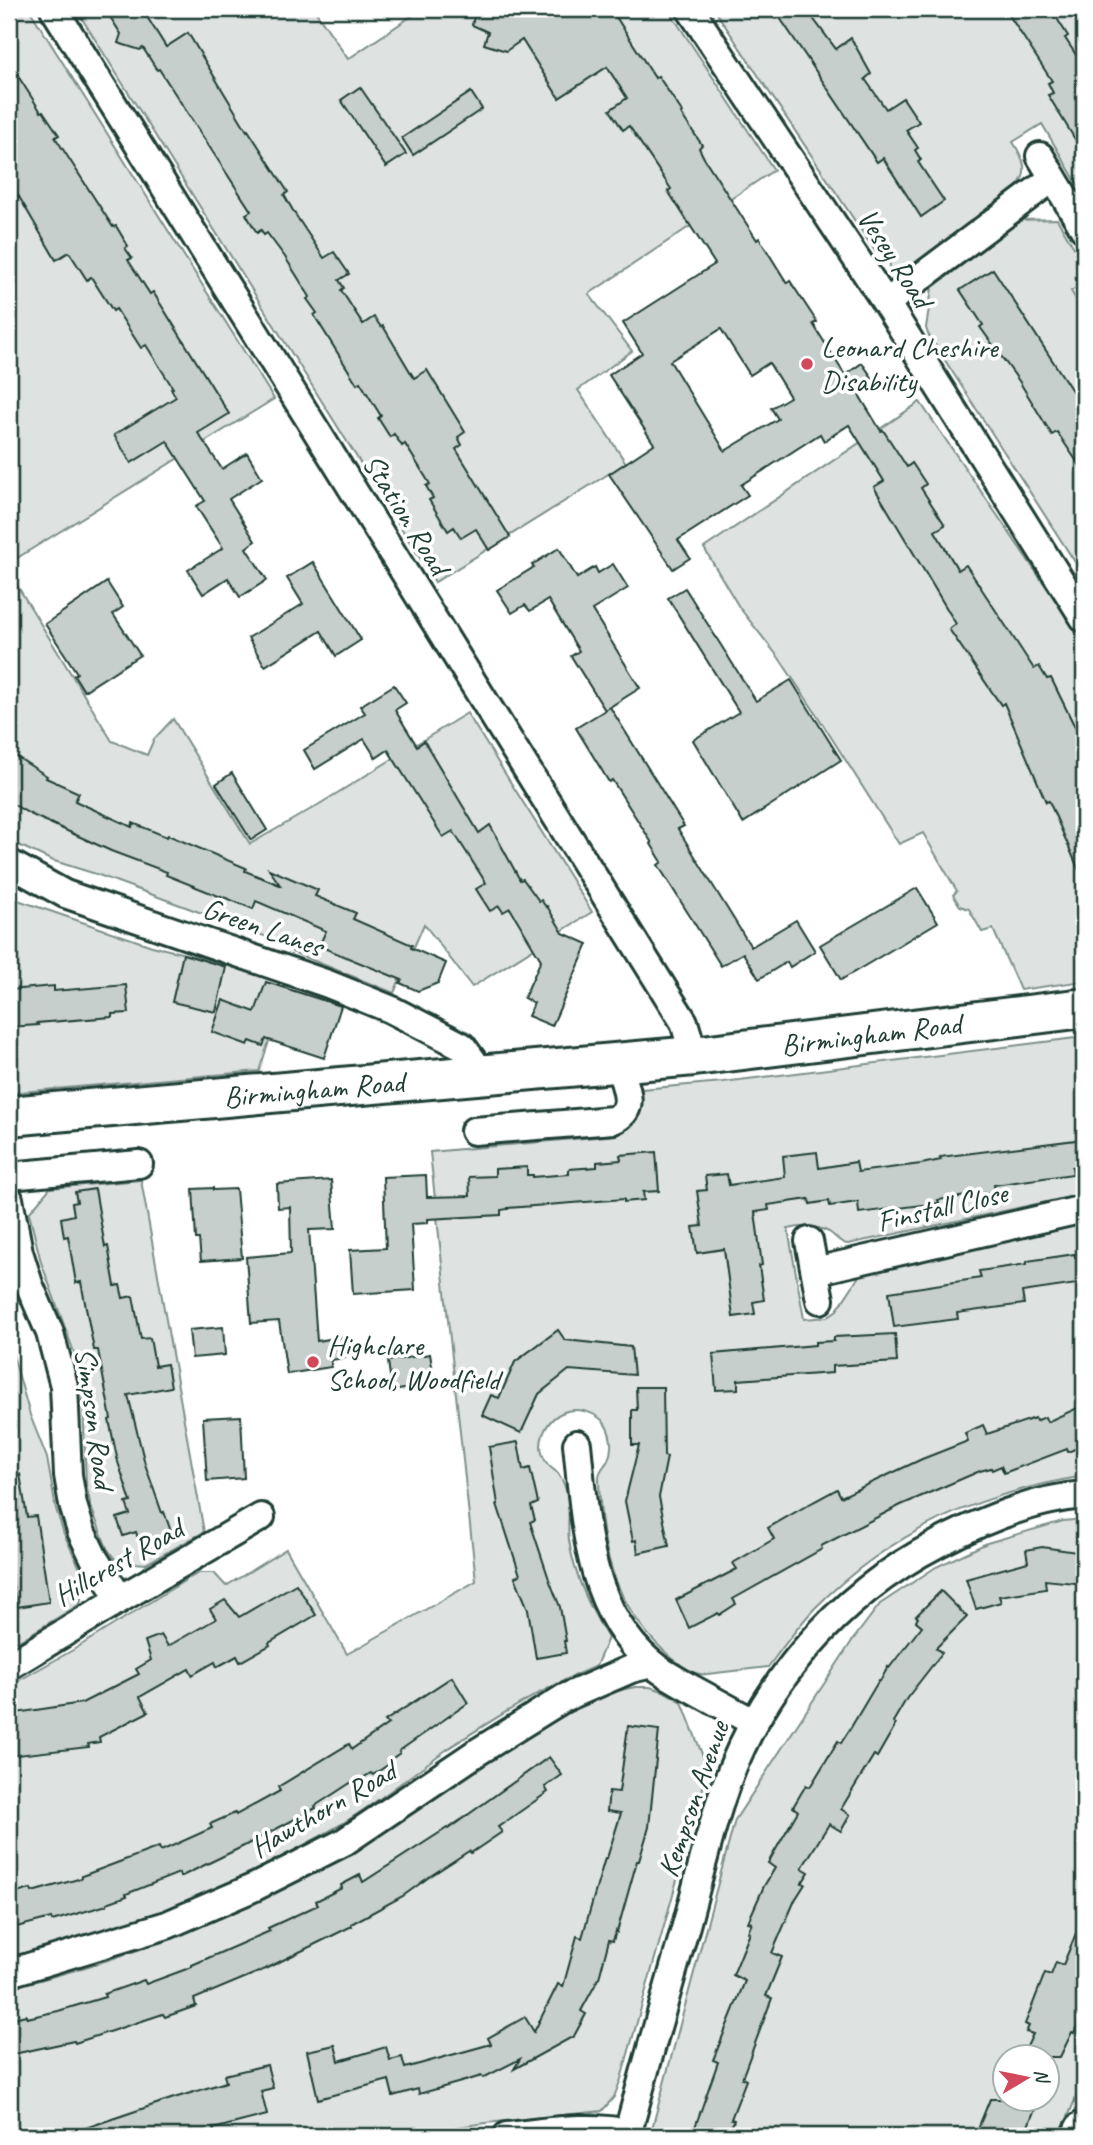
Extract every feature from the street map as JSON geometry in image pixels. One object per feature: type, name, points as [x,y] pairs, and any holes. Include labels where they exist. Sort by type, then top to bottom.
[{"type":"main road","name":"Birmingham Road","points":[[9,1116],[694,1056],[1084,1008]]},
{"type":"street","name":"Station Road","points":[[54,9],[684,1022],[694,1056]]},
{"type":"street","name":"Vesey Road","points":[[690,9],[886,303],[1084,618]]},
{"type":"street","points":[[886,303],[1047,167],[1084,229]]},
{"type":"street","name":"Green Lanes","points":[[9,863],[65,894],[328,984],[390,1009],[462,1046],[473,1061],[475,1077]]},
{"type":"street","points":[[474,1131],[622,1116],[629,1101],[618,1063]]},
{"type":"street","points":[[9,1176],[139,1164]]},
{"type":"street","name":"Simpson Road","points":[[9,1199],[19,1252],[50,1333],[64,1386],[68,1475],[73,1505],[81,1531],[94,1558],[120,1599]]},
{"type":"street","name":"Finstall Close","points":[[815,1270],[1084,1209]]},
{"type":"street","points":[[809,1241],[820,1300]]},
{"type":"street","points":[[577,1444],[588,1545],[598,1584],[627,1636],[652,1664],[753,1722]]},
{"type":"street","name":"Kempson Avenue","points":[[627,2134],[722,1797],[753,1722],[803,1650],[836,1614],[918,1553],[965,1529],[1015,1510],[1066,1496],[1084,1495]]},
{"type":"street","name":"Hillcrest Road","points":[[9,1666],[261,1517]]},
{"type":"street","name":"Hawthorn Road","points":[[9,1973],[167,1925],[255,1887],[344,1842],[476,1753],[564,1698],[631,1669],[652,1664]]},
{"type":"street","points":[[507,2136],[562,2130],[615,2130],[627,2134]]},
{"type":"street","points":[[1081,2136],[1084,2130]]},
{"type":"shaded area","points":[[9,9],[29,9],[274,399],[9,563]]},
{"type":"shaded area","points":[[76,9],[314,9],[348,59],[422,9],[668,9],[774,170],[589,294],[632,351],[578,390],[626,463],[435,582]]},
{"type":"shaded area","points":[[714,9],[1069,9],[1084,34],[1084,195],[1042,124],[1013,142],[1024,164],[1024,175],[1017,186],[916,266],[899,271],[890,270],[889,253],[875,251]]},
{"type":"shaded area","points":[[1057,219],[1079,256],[1077,258],[1084,271],[1084,283],[1071,291],[1077,301],[1084,297],[1084,576],[926,328],[932,288],[1021,220]]},
{"type":"shaded area","points":[[920,402],[1084,646],[1084,981],[1020,990],[993,929],[982,932],[969,909],[960,906],[953,895],[957,891],[923,833],[899,844],[779,658],[739,607],[704,548]]},
{"type":"shaded area","points":[[9,572],[112,741],[147,755],[154,739],[173,719],[250,844],[467,713],[592,912],[472,987],[424,924],[394,993],[292,952],[294,947],[51,860],[12,842],[9,840]]},
{"type":"shaded area","points":[[9,897],[152,946],[235,966],[288,985],[259,1071],[9,1093]]},
{"type":"shaded area","points":[[1084,1037],[1084,1194],[848,1244],[819,1228],[788,1229],[804,1319],[827,1317],[837,1310],[860,1275],[1018,1236],[1084,1223],[1084,1476],[1008,1493],[938,1520],[874,1557],[844,1581],[815,1608],[768,1667],[702,1674],[680,1665],[664,1651],[632,1613],[621,1593],[602,1527],[599,1475],[611,1450],[611,1439],[605,1424],[585,1411],[571,1410],[560,1414],[548,1425],[541,1447],[546,1462],[558,1473],[565,1488],[569,1503],[569,1540],[575,1566],[589,1603],[608,1638],[596,1666],[558,1683],[504,1713],[452,1746],[357,1814],[268,1864],[190,1900],[136,1920],[9,1957],[9,1686],[199,1573],[214,1573],[226,1586],[286,1549],[347,1654],[476,1581],[430,1152],[617,1135],[635,1115],[642,1089],[723,1082]]},
{"type":"shaded area","points":[[141,1180],[204,1532],[146,1564],[123,1562],[114,1558],[107,1548],[91,1507],[86,1484],[83,1400],[75,1355],[41,1262],[29,1213],[50,1188]]},
{"type":"shaded area","points":[[9,1341],[30,1415],[47,1458],[56,1509],[64,1534],[85,1579],[80,1604],[9,1647]]},
{"type":"shaded area","points":[[1084,1519],[1084,2078],[1060,2136],[650,2136],[735,1820],[852,1641],[880,1604],[936,1567],[987,1543],[1063,1521]]},
{"type":"shaded area","points":[[635,1687],[650,1687],[663,1691],[682,1702],[705,1762],[704,1784],[621,2079],[614,2097],[602,2111],[394,2136],[9,2136],[9,1988],[146,1947],[278,1892],[386,1831],[528,1736],[603,1696]]},
{"type":"building","points":[[105,9],[142,9],[166,47],[188,33],[247,131],[288,192],[284,195],[324,258],[334,252],[349,274],[339,280],[344,288],[341,290],[363,324],[374,317],[381,327],[383,326],[414,378],[427,370],[465,432],[458,437],[462,445],[456,449],[510,537],[489,550],[476,529],[461,538],[454,527],[448,531],[429,500],[433,498],[426,486],[430,484],[405,444],[402,446],[394,434],[390,437],[378,418],[381,416],[360,382],[357,384],[314,315],[317,313],[307,299],[310,297],[285,257],[267,233],[264,235],[261,230],[257,233],[246,214],[251,211],[143,48],[140,50],[118,43],[121,34]]},
{"type":"building","points":[[476,9],[611,9],[655,78],[658,76],[683,113],[681,114],[702,145],[699,148],[704,158],[757,240],[759,238],[787,283],[790,281],[817,322],[813,324],[845,375],[862,363],[873,379],[856,390],[907,467],[912,463],[926,484],[921,488],[945,525],[935,531],[958,570],[966,565],[1034,669],[1039,666],[1047,679],[1051,678],[1084,749],[1084,882],[1004,703],[1001,705],[949,629],[956,624],[874,487],[884,481],[849,425],[824,441],[820,434],[741,485],[748,495],[678,540],[690,558],[673,569],[609,474],[654,444],[609,375],[642,353],[623,323],[715,264],[668,191],[671,189],[629,126],[623,130],[610,110],[627,98],[607,67],[559,98],[522,40],[506,51],[484,44],[488,32],[472,25]],"holes":[[[721,329],[750,375],[769,363],[790,397],[771,408],[778,419],[725,451],[670,361]]]},
{"type":"building","points":[[774,9],[806,9],[836,49],[851,38],[871,74],[865,79],[886,109],[903,98],[919,122],[906,130],[918,148],[915,150],[921,160],[918,162],[944,201],[921,217],[883,158],[877,162]]},
{"type":"building","points":[[1005,9],[1051,9],[1068,36],[1065,38],[1084,67],[1084,154],[1048,95],[1053,93],[1048,83],[1052,81]]},
{"type":"building","points":[[9,62],[59,135],[55,137],[113,227],[116,226],[128,246],[125,248],[132,258],[128,260],[150,294],[153,292],[229,414],[198,433],[222,469],[247,453],[262,478],[229,499],[255,541],[246,548],[267,580],[240,597],[228,578],[203,594],[188,570],[223,548],[196,506],[205,501],[167,441],[131,463],[114,435],[176,397],[146,345],[141,348],[91,277],[87,280],[69,252],[56,260],[9,184],[9,162],[18,156],[9,144]]},
{"type":"building","points":[[360,87],[406,154],[386,167],[341,100]]},
{"type":"building","points":[[471,92],[482,109],[413,155],[402,138]]},
{"type":"building","points":[[993,269],[1082,406],[1077,410],[1084,420],[1084,472],[1057,432],[1052,435],[1019,381],[980,327],[983,325],[960,290]]},
{"type":"building","points":[[559,548],[577,578],[595,567],[598,573],[613,564],[628,588],[592,610],[640,688],[605,710],[571,656],[579,651],[548,600],[530,611],[525,605],[512,613],[497,590]]},
{"type":"building","points":[[313,562],[361,640],[336,656],[321,631],[265,666],[248,638],[303,604],[287,578]]},
{"type":"building","points":[[107,582],[123,607],[113,614],[140,655],[84,691],[74,675],[77,673],[45,624]]},
{"type":"building","points":[[685,588],[756,701],[791,680],[841,760],[743,823],[693,740],[739,712],[668,598]]},
{"type":"building","points":[[394,685],[406,703],[395,710],[417,746],[424,741],[479,833],[490,825],[520,880],[523,879],[539,901],[547,906],[563,933],[588,944],[552,1026],[528,1016],[534,1003],[524,998],[541,960],[510,908],[503,912],[499,906],[490,911],[476,889],[486,883],[453,831],[443,837],[388,750],[376,758],[364,739],[315,769],[304,750],[365,713],[360,706]]},
{"type":"building","points":[[610,707],[684,826],[678,829],[751,947],[796,920],[815,951],[790,967],[787,962],[759,979],[743,953],[721,966],[658,865],[662,862],[652,843],[612,780],[609,782],[576,728]]},
{"type":"building","points":[[9,752],[47,776],[46,778],[79,793],[75,801],[132,827],[133,823],[167,837],[168,835],[280,885],[269,869],[318,890],[315,896],[356,913],[353,919],[446,963],[438,983],[418,991],[400,983],[402,980],[319,946],[326,931],[256,901],[253,909],[221,897],[30,814],[9,802]]},
{"type":"building","points":[[232,773],[267,830],[251,840],[216,784]]},
{"type":"building","points":[[917,888],[938,922],[841,980],[820,945]]},
{"type":"building","points":[[183,954],[226,967],[216,1012],[172,1002]]},
{"type":"building","points":[[266,982],[341,1006],[324,1058],[266,1039],[263,1046],[250,1041],[248,1045],[212,1032],[223,1000],[255,1012]]},
{"type":"building","points":[[126,985],[129,1013],[9,1027],[9,990],[54,986],[54,991]]},
{"type":"building","points":[[1084,1139],[1084,1165],[1072,1167],[1073,1174],[994,1185],[995,1192],[938,1200],[939,1203],[859,1213],[858,1202],[830,1206],[829,1201],[810,1204],[809,1199],[768,1205],[769,1210],[755,1212],[764,1300],[753,1302],[755,1314],[733,1317],[724,1249],[697,1253],[693,1227],[702,1226],[697,1191],[707,1190],[705,1176],[727,1174],[729,1185],[785,1177],[783,1156],[817,1152],[819,1168],[856,1162],[858,1172],[921,1164],[941,1160],[940,1157]]},
{"type":"building","points":[[656,1152],[659,1191],[643,1192],[644,1200],[624,1202],[624,1199],[508,1208],[501,1210],[501,1215],[428,1219],[428,1223],[411,1224],[415,1290],[353,1294],[350,1250],[386,1248],[383,1177],[426,1175],[427,1197],[470,1196],[469,1177],[495,1176],[495,1169],[527,1167],[527,1175],[533,1177],[569,1174],[569,1169],[597,1167],[597,1162],[621,1160],[620,1155]]},
{"type":"building","points":[[331,1180],[335,1229],[309,1230],[317,1341],[342,1337],[345,1358],[331,1360],[331,1367],[287,1374],[279,1321],[251,1323],[246,1257],[291,1253],[290,1207],[278,1208],[277,1184]]},
{"type":"building","points":[[95,1189],[115,1286],[120,1285],[123,1298],[133,1296],[141,1339],[150,1338],[155,1366],[167,1364],[171,1387],[128,1395],[145,1464],[172,1534],[140,1545],[136,1532],[123,1536],[117,1518],[130,1514],[126,1503],[131,1502],[118,1462],[98,1350],[94,1350],[81,1282],[76,1283],[68,1236],[64,1237],[61,1218],[74,1215],[72,1203],[77,1202],[75,1192]]},
{"type":"building","points":[[193,1189],[236,1189],[242,1258],[201,1261],[199,1239],[196,1239]]},
{"type":"building","points":[[1075,1254],[1075,1257],[1084,1256],[1084,1283],[1022,1292],[1024,1304],[957,1313],[958,1319],[894,1327],[889,1292],[981,1278],[979,1271]]},
{"type":"building","points":[[223,1327],[225,1355],[192,1358],[189,1330]]},
{"type":"building","points":[[558,1330],[565,1340],[631,1347],[634,1375],[569,1370],[539,1394],[521,1433],[482,1415],[491,1395],[499,1398],[515,1362]]},
{"type":"building","points":[[895,1334],[897,1362],[832,1366],[832,1373],[738,1380],[738,1389],[716,1390],[713,1354],[815,1345],[815,1342],[834,1341],[834,1337]]},
{"type":"building","points":[[430,1354],[435,1384],[392,1391],[388,1361]]},
{"type":"building","points":[[636,1387],[663,1387],[664,1456],[667,1457],[659,1497],[669,1546],[638,1553],[625,1501],[639,1445],[632,1445],[632,1410],[637,1410]]},
{"type":"building","points":[[1084,1405],[1084,1445],[1004,1473],[1001,1466],[980,1471],[901,1505],[821,1546],[822,1549],[733,1599],[736,1604],[719,1615],[718,1613],[689,1628],[676,1600],[737,1569],[733,1563],[774,1539],[768,1528],[813,1502],[837,1489],[841,1497],[968,1441],[965,1433],[983,1425],[987,1434],[1035,1418],[1036,1421],[1045,1417],[1047,1422]]},
{"type":"building","points":[[241,1416],[244,1478],[207,1481],[203,1418]]},
{"type":"building","points":[[518,1442],[523,1470],[530,1468],[538,1503],[531,1506],[535,1520],[530,1522],[560,1607],[566,1641],[566,1653],[536,1658],[528,1609],[515,1577],[520,1575],[497,1504],[489,1447]]},
{"type":"building","points":[[20,1474],[27,1517],[36,1516],[49,1602],[17,1607],[9,1561],[9,1475]]},
{"type":"building","points":[[1042,1547],[1084,1553],[1084,1584],[1045,1580],[1046,1589],[999,1596],[1001,1602],[976,1609],[966,1579],[1028,1562],[1026,1550]]},
{"type":"building","points":[[296,1584],[316,1615],[269,1643],[270,1645],[240,1662],[237,1656],[217,1667],[215,1662],[192,1675],[189,1669],[140,1697],[148,1712],[99,1737],[100,1742],[88,1744],[89,1747],[9,1756],[9,1714],[82,1703],[139,1674],[136,1669],[151,1660],[145,1641],[161,1635],[168,1646],[216,1619],[210,1609],[225,1600],[239,1617]]},
{"type":"building","points":[[941,1591],[967,1617],[936,1648],[942,1653],[907,1698],[877,1757],[874,1755],[841,1809],[850,1815],[841,1831],[829,1824],[802,1868],[809,1872],[772,1953],[782,1957],[766,1996],[772,1998],[742,2078],[746,2080],[731,2119],[734,2120],[728,2136],[695,2136],[697,2131],[694,2130],[718,2062],[713,2060],[745,1981],[733,1975],[750,1933],[748,1932],[752,1923],[748,1922],[775,1868],[768,1863],[798,1811],[793,1807],[806,1785],[810,1787],[838,1741],[841,1743],[888,1667],[922,1626],[916,1621],[916,1616]]},
{"type":"building","points":[[452,1677],[468,1703],[399,1751],[400,1753],[390,1760],[392,1762],[373,1775],[371,1773],[356,1782],[355,1780],[315,1806],[316,1808],[180,1877],[179,1873],[126,1894],[127,1896],[107,1905],[52,1921],[51,1918],[9,1929],[9,1895],[31,1889],[32,1892],[82,1878],[159,1847],[161,1851],[212,1828],[210,1824],[235,1813],[236,1815],[280,1791],[278,1787],[349,1744],[352,1749],[388,1724],[385,1721]]},
{"type":"building","points":[[628,1726],[659,1730],[649,1827],[617,1932],[613,1941],[609,1940],[599,1978],[581,2011],[586,2014],[574,2036],[514,2069],[520,2059],[483,2078],[482,2076],[419,2094],[418,2089],[393,2096],[389,2080],[318,2099],[307,2051],[335,2045],[339,2061],[386,2047],[390,2060],[402,2057],[405,2068],[491,2044],[488,2038],[525,2017],[534,2032],[558,1984],[563,1987],[577,1936],[582,1938],[621,1813],[607,1811],[609,1791],[619,1792]]},
{"type":"building","points":[[549,1757],[562,1775],[545,1787],[548,1792],[498,1827],[502,1832],[403,1896],[351,1924],[352,1926],[261,1971],[194,1999],[196,2006],[75,2043],[74,2041],[9,2055],[9,2019],[58,2011],[105,1997],[104,1994],[144,1980],[146,1984],[192,1967],[270,1931],[268,1928],[318,1905],[316,1901],[342,1888],[341,1885],[360,1875],[363,1882],[448,1829]]},
{"type":"building","points":[[1084,1914],[1084,2008],[1062,2053],[1062,2044],[1028,2044],[1033,2034],[1026,2032],[1029,2026],[1025,2024],[1045,1973],[1051,1975],[1056,1962],[1063,1965]]},
{"type":"building","points":[[267,2065],[273,2088],[261,2091],[267,2115],[213,2129],[216,2136],[72,2136],[71,2133],[226,2082],[224,2075]]},
{"type":"building","points":[[990,2099],[992,2114],[1033,2114],[1024,2136],[975,2136]]},
{"type":"place","name":"Leonard Cheshire Disability","points":[[807,364]]},
{"type":"place","name":"Highclare School, Woodfield","points":[[313,1362]]}]
